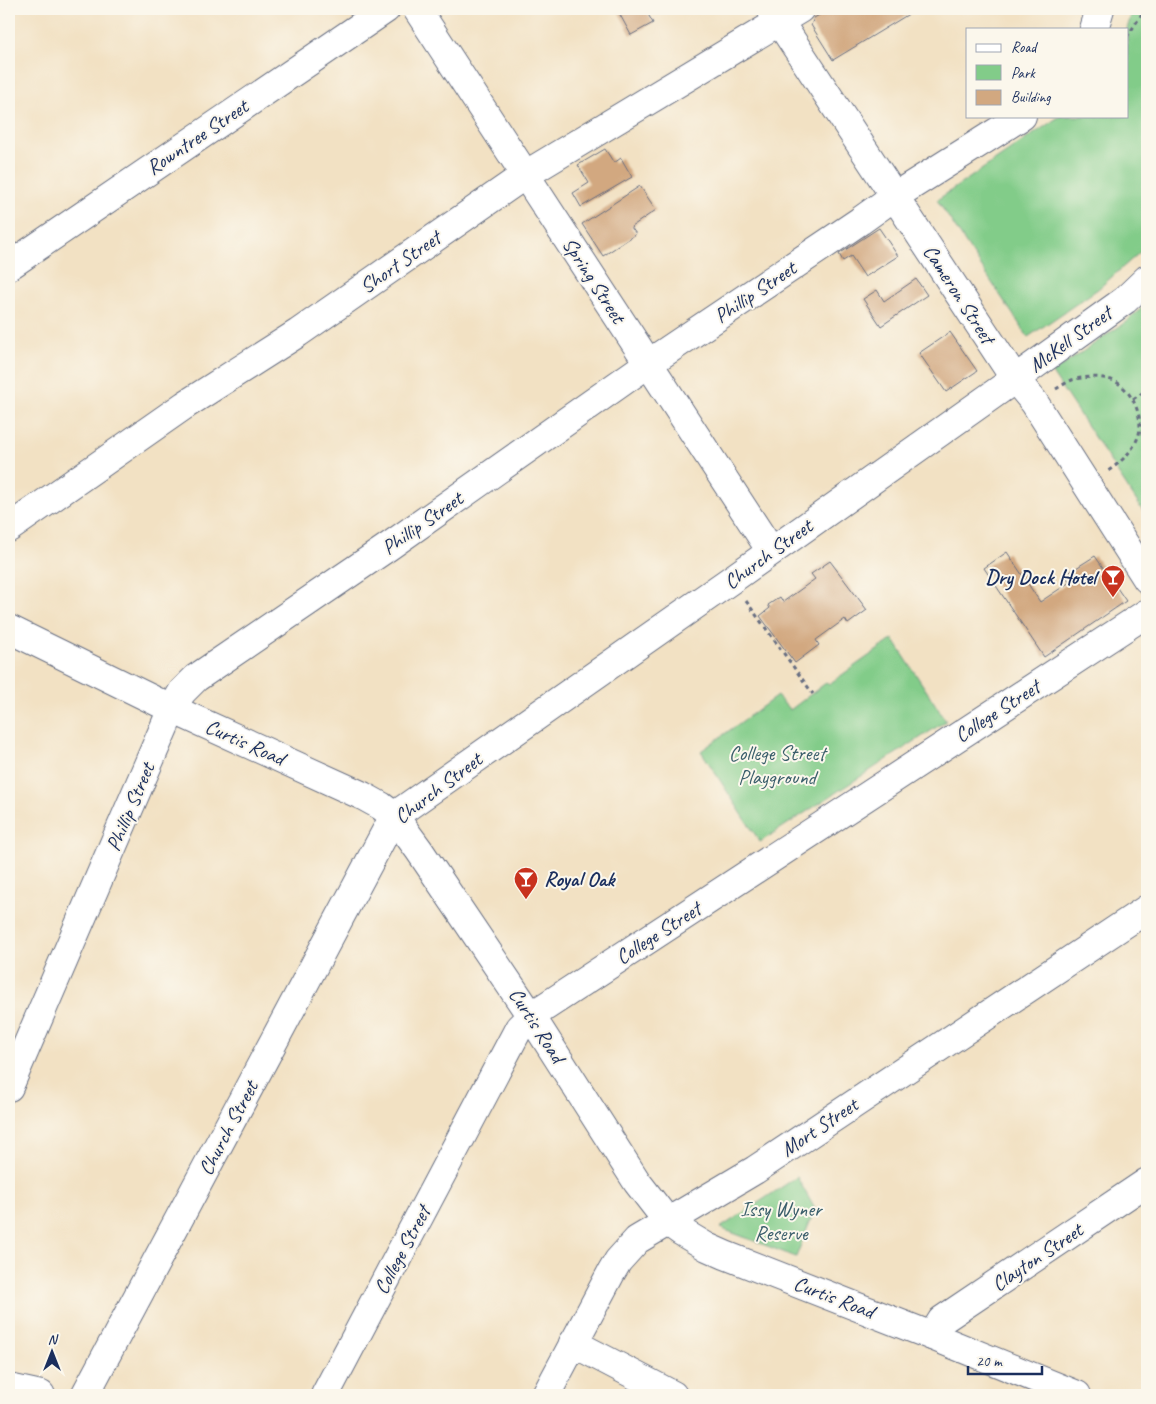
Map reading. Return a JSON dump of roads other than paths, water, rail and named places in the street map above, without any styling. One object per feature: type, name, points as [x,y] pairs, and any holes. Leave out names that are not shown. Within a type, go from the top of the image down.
[{"type":"street","name":"Rowntree Street","points":[[9,266],[386,9]]},
{"type":"street","name":"Spring Street","points":[[416,9],[771,551]]},
{"type":"street","points":[[1094,28],[1100,9]]},
{"type":"street","name":"Short Street","points":[[9,528],[185,405],[298,333],[525,175],[784,13]]},
{"type":"street","name":"Cameron Street","points":[[784,13],[895,196],[1015,379],[1034,402],[1147,579]]},
{"type":"street","name":"Phillip Street","points":[[9,1087],[172,709],[182,692],[196,678],[397,541],[649,363],[895,196],[1019,118]]},
{"type":"street","name":"McKell Street","points":[[1015,379],[1124,300],[1147,279]]},
{"type":"street","name":"Church Street","points":[[86,1395],[394,816],[1015,379]]},
{"type":"street","name":"College Street","points":[[325,1395],[519,1028],[531,1016],[1147,613]]},
{"type":"street","name":"Curtis Road","points":[[9,629],[172,709],[363,796],[394,816],[531,1016],[638,1182],[668,1222],[706,1247],[932,1336],[1061,1393]]},
{"type":"street","name":"Mort Street","points":[[546,1395],[618,1261],[637,1240],[755,1170],[1147,909]]},
{"type":"street","name":"Clayton Street","points":[[932,1336],[942,1320],[1147,1182]]},
{"type":"street","points":[[573,1343],[673,1395]]},
{"type":"street","points":[[9,1388],[41,1395]]},
{"type":"place","name":"Dry Dock Hotel","points":[[1113,598]]},
{"type":"place","name":"Royal Oak","points":[[526,900]]},
{"type":"park label","name":"College Street Playground","points":[[777,765]]},
{"type":"park label","name":"Issy Wyner Reserve","points":[[781,1221]]}]
